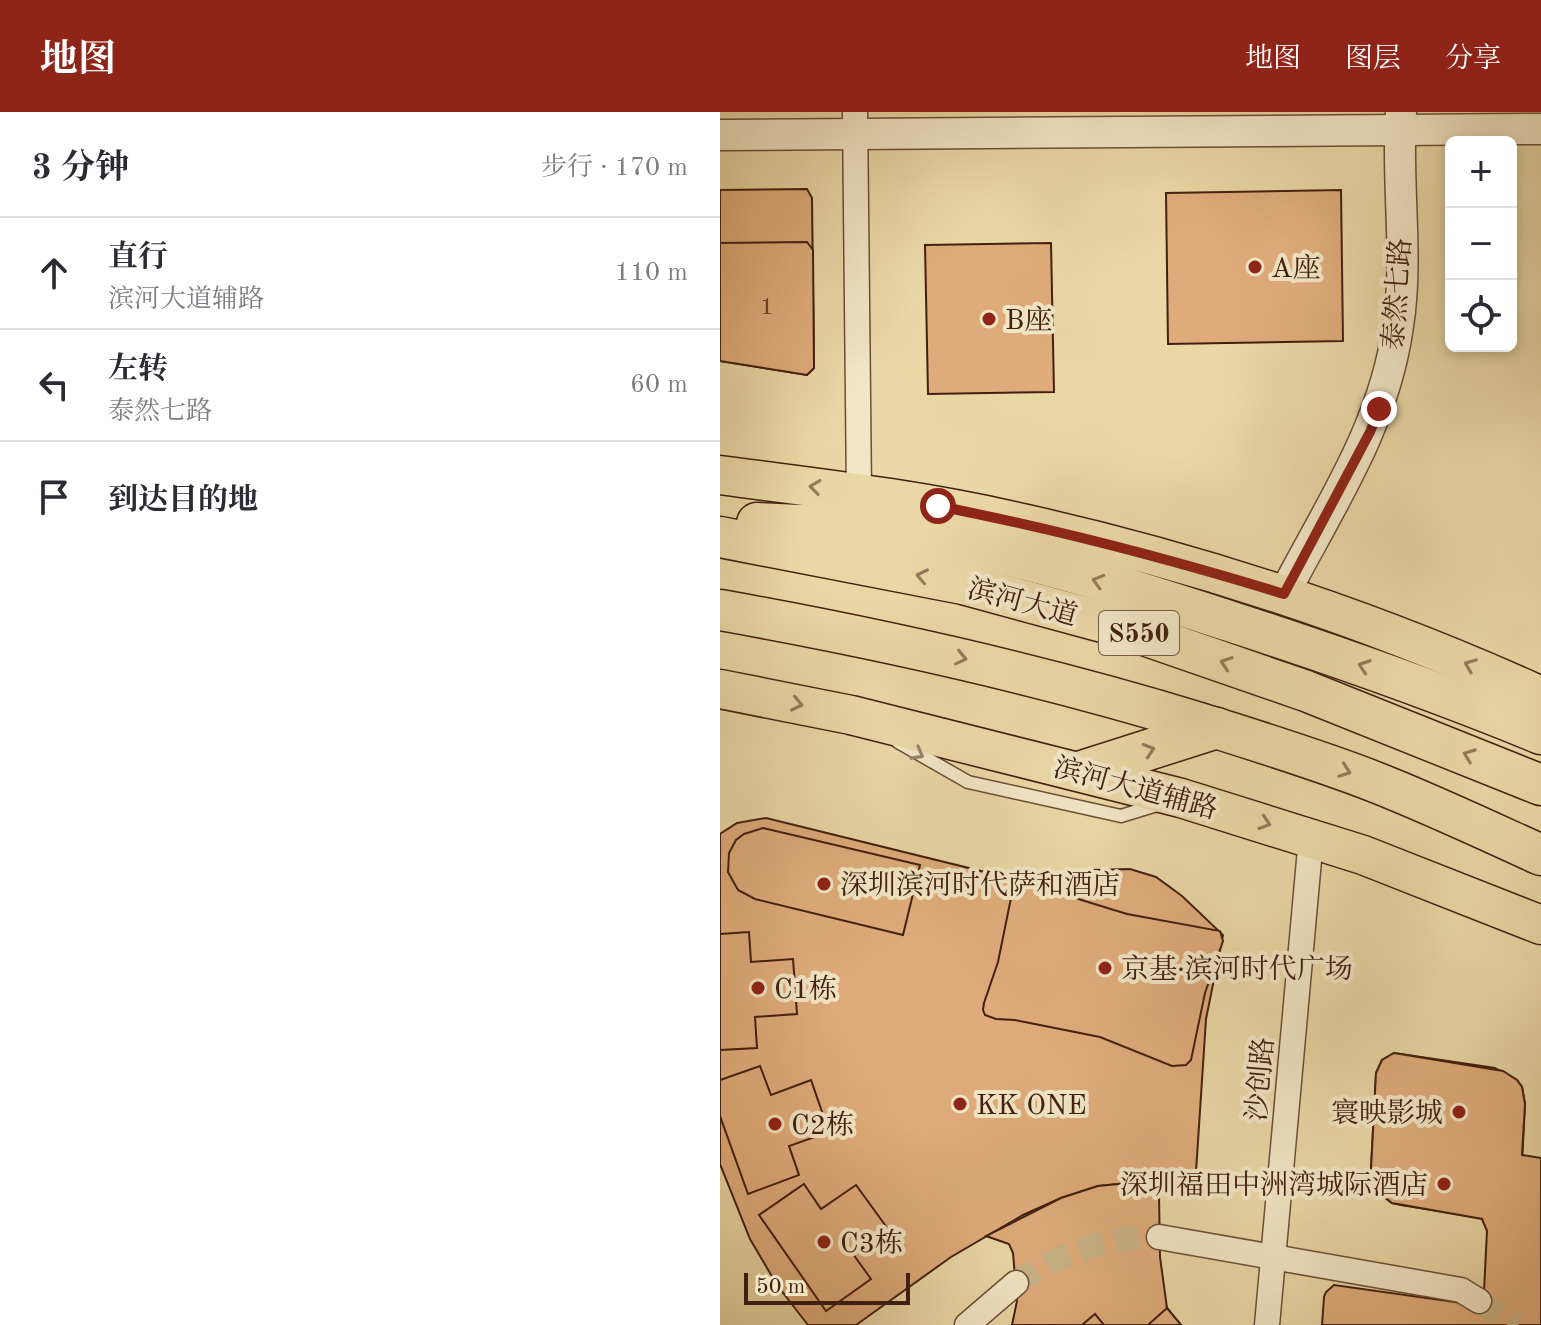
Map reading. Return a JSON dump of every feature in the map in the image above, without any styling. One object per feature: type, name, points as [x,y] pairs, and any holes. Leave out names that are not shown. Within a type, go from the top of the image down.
[{"type":"highway","points":[[720,522],[838,526],[910,535],[996,553],[1173,603],[1402,679],[1541,734]]},
{"type":"highway","name":"滨河大道","points":[[720,537],[963,584],[1121,627],[1306,691],[1541,785]]},
{"type":"highway","name":"S550","points":[[720,610],[847,633],[1003,667],[1217,728],[1374,782],[1541,855]]},
{"type":"highway","points":[[1082,771],[1217,728]]},
{"type":"main road","points":[[720,475],[859,493],[1012,521],[1198,568],[1284,594],[1417,643],[1541,696]]},
{"type":"main road","name":"滨河大道辅路","points":[[720,689],[851,715],[1181,798],[1423,877],[1539,925]]},
{"type":"main road","points":[[1480,827],[1541,862]]},
{"type":"street","points":[[720,135],[855,123],[1401,121],[1541,129]]},
{"type":"street","name":"泰然七路","points":[[1284,594],[1370,432],[1387,385],[1401,305],[1401,121]]},
{"type":"street","points":[[855,123],[859,493]]},
{"type":"street","name":"沙创路","points":[[1267,1325],[1311,838]]},
{"type":"street","points":[[1159,1237],[1461,1290],[1479,1301]]},
{"type":"street","points":[[967,1325],[1016,1283]]},
{"type":"lane","points":[[851,715],[968,782],[1121,816],[1181,798]]},
{"type":"building","points":[[807,189],[812,198],[814,368],[807,375],[720,361],[720,190]]},
{"type":"building","name":"A座","points":[[1341,190],[1343,341],[1168,344],[1166,193]]},
{"type":"building","points":[[807,242],[813,250],[814,368],[807,375],[720,361],[720,243]]},
{"type":"building","name":"B座","points":[[1051,243],[1054,392],[928,394],[925,245]]},
{"type":"building","name":"KK ONE","points":[[766,818],[1046,887],[1060,885],[1091,870],[1130,869],[1156,877],[1182,896],[1223,935],[1206,1019],[1196,1172],[1192,1179],[1186,1182],[1098,1186],[1061,1198],[1023,1215],[951,1257],[856,1325],[808,1325],[777,1285],[750,1239],[720,1164],[720,834],[737,823]]},
{"type":"building","name":"深圳滨河时代萨和酒店","points":[[763,828],[920,865],[903,935],[755,899],[738,890],[728,872],[729,853],[736,840],[744,834]]},
{"type":"building","name":"京基·滨河时代广场","points":[[1023,882],[1127,914],[1220,931],[1223,941],[1205,993],[1191,1060],[1186,1065],[1172,1066],[1100,1037],[985,1015],[984,1003],[998,962],[1012,893],[1014,887]]},
{"type":"building","name":"C1栋","points":[[749,932],[751,962],[793,959],[797,1014],[755,1017],[757,1048],[720,1050],[720,934]]},
{"type":"building","points":[[1394,1053],[1495,1068],[1517,1080],[1522,1087],[1525,1104],[1520,1201],[1508,1217],[1494,1220],[1401,1205],[1392,1203],[1379,1193],[1371,1178],[1376,1073],[1382,1060]]},
{"type":"building","points":[[1394,1053],[1503,1071],[1522,1087],[1525,1104],[1522,1155],[1541,1158],[1541,1325],[1322,1325],[1324,1297],[1334,1285],[1469,1304],[1484,1291],[1487,1231],[1482,1219],[1392,1203],[1374,1186],[1371,1169],[1376,1073],[1382,1060]]},
{"type":"building","name":"C2栋","points":[[760,1066],[771,1095],[811,1080],[829,1132],[789,1146],[799,1175],[748,1194],[720,1116],[720,1080]]},
{"type":"building","name":"KK ONE","points":[[1169,1182],[1161,1187],[1159,1194],[1160,1257],[1167,1308],[1181,1325],[1012,1325],[1017,1301],[1013,1253],[1009,1244],[986,1236],[1061,1198],[1098,1186]]},
{"type":"building","name":"C3栋","points":[[804,1184],[821,1209],[856,1185],[888,1229],[853,1254],[871,1279],[826,1311],[759,1215]]},
{"type":"building","points":[[1167,1308],[1181,1325],[1148,1325]]},
{"type":"building","points":[[1095,1314],[1104,1325],[1082,1325]]},
{"type":"tunnel","points":[[1016,1283],[1050,1263],[1084,1249],[1120,1240],[1159,1237]]},
{"type":"tunnel","points":[[1479,1301],[1518,1325]]},
{"type":"place","name":"A座","points":[[1255,267]]},
{"type":"place","name":"B座","points":[[989,319]]},
{"type":"place","name":"深圳滨河时代萨和酒店","points":[[824,884]]},
{"type":"place","name":"京基·滨河时代广场","points":[[1105,968]]},
{"type":"place","name":"C1栋","points":[[758,988]]},
{"type":"place","name":"KK ONE","points":[[960,1104]]},
{"type":"place","name":"寰映影城","points":[[1459,1112]]},
{"type":"place","name":"C2栋","points":[[775,1124]]},
{"type":"place","name":"深圳福田中洲湾城际酒店","points":[[1444,1184]]},
{"type":"place","name":"C3栋","points":[[824,1242]]},
{"type":"route","points":[[938,506],[1097,541],[1284,594],[1370,432],[1379,409]]}]
